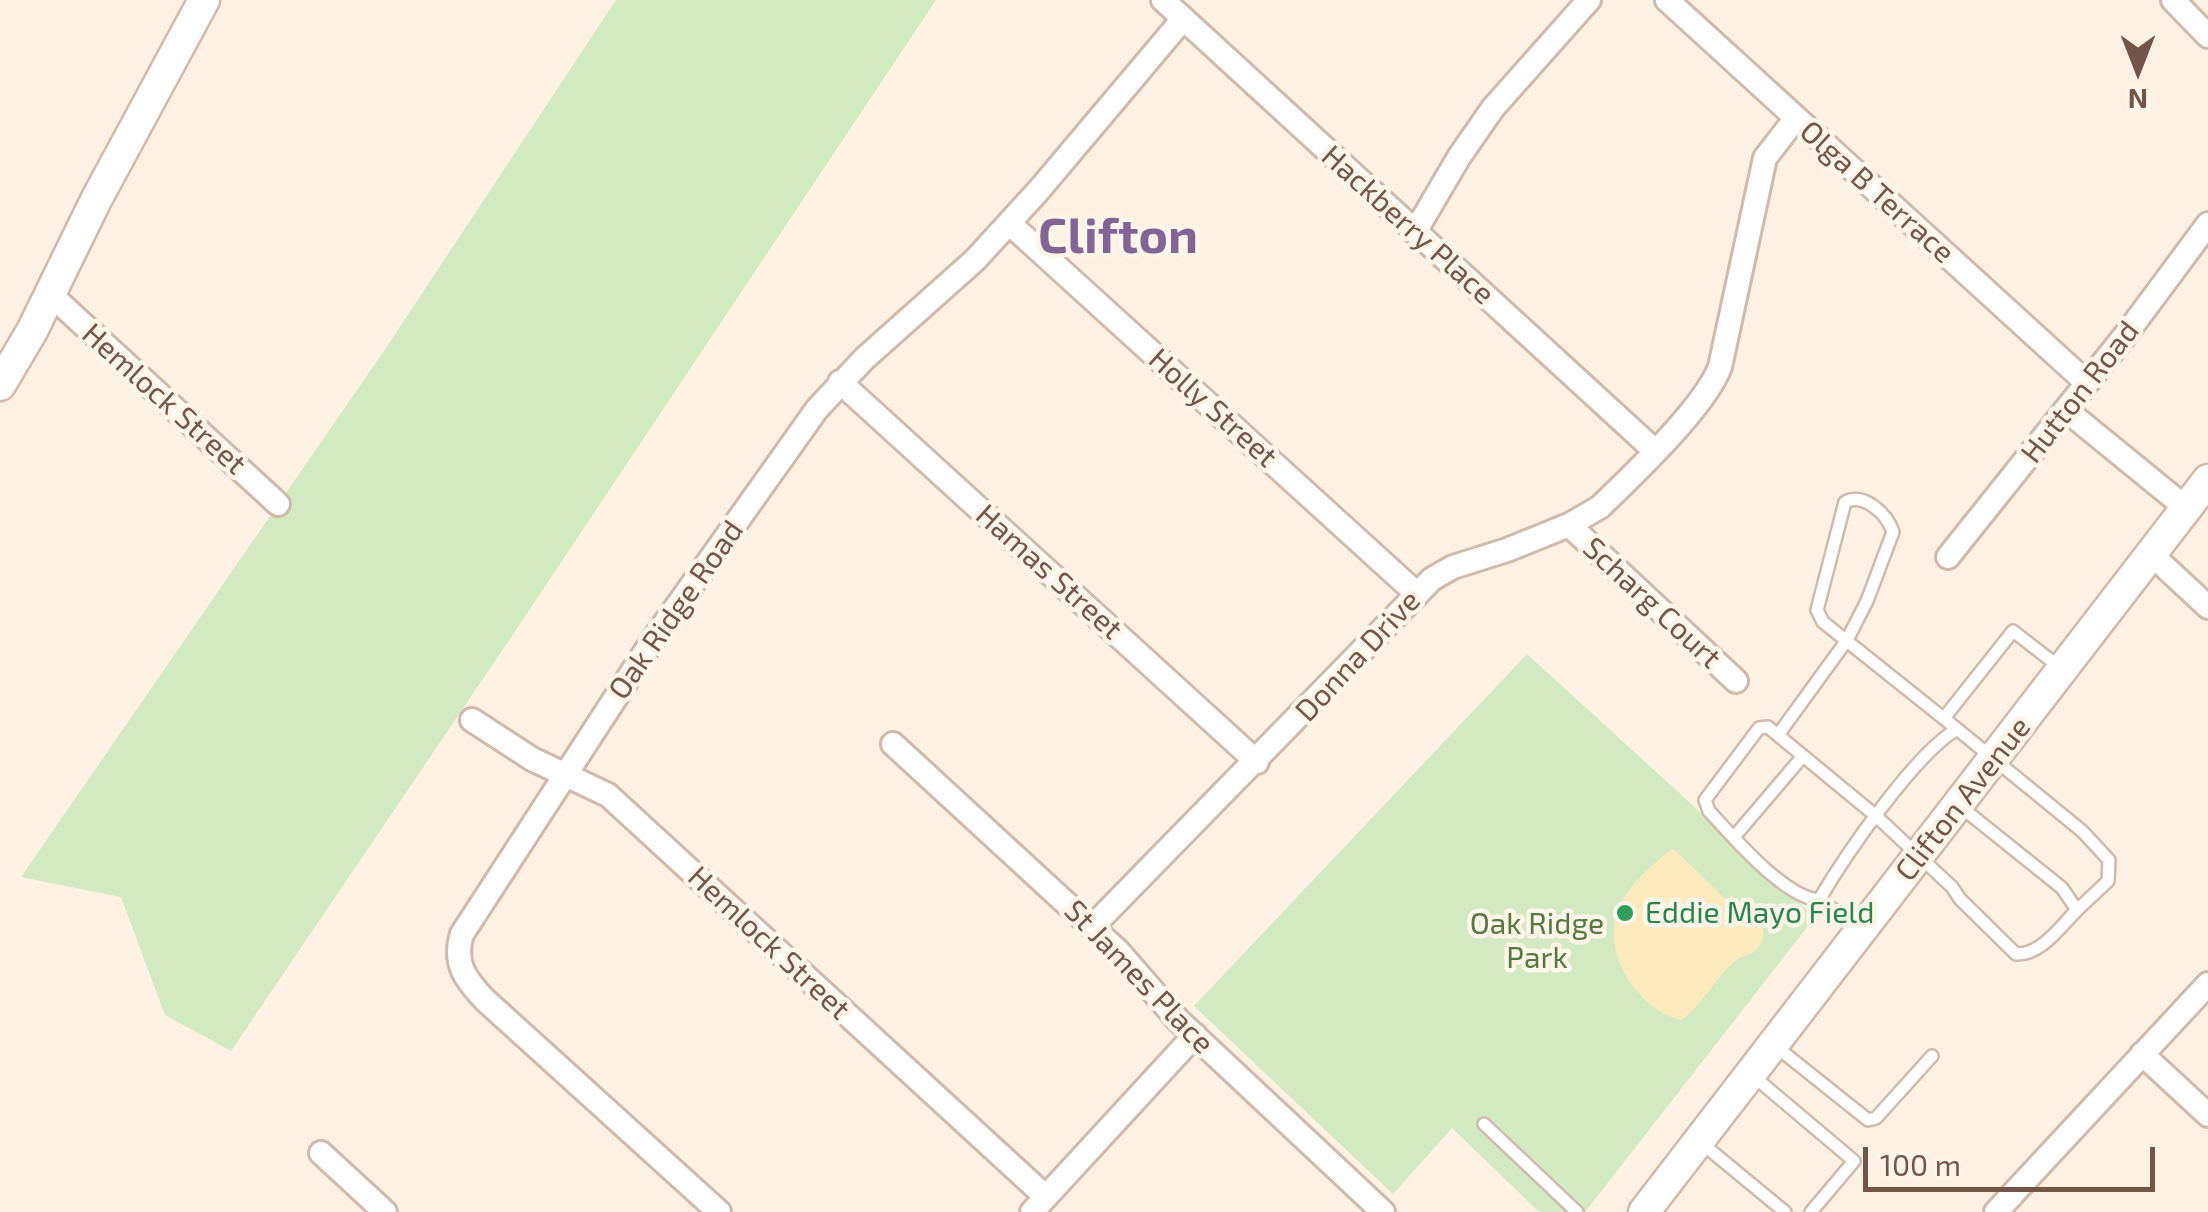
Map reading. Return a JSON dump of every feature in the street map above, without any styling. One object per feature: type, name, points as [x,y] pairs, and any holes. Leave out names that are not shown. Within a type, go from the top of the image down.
[{"type":"main road","points":[[0,386],[204,0]]},
{"type":"main road","name":"Clifton Avenue","points":[[1644,1212],[2208,480]]},
{"type":"street","name":"Hackberry Place","points":[[1163,0],[1654,450]]},
{"type":"street","points":[[1415,232],[1493,108],[1589,0]]},
{"type":"street","name":"Olga B Terrace","points":[[1667,0],[2088,383]]},
{"type":"street","points":[[2173,0],[2208,36]]},
{"type":"street","name":"Oak Ridge Road","points":[[719,1212],[485,1000],[458,964],[462,934],[655,637],[840,382],[975,260],[1182,19]]},
{"type":"street","name":"Donna Drive","points":[[1092,927],[1372,644],[1416,593],[1453,567],[1569,525],[1600,507],[1712,387],[1720,367],[1766,158],[1796,118]]},
{"type":"street","name":"Holly Street","points":[[1009,223],[1416,593]]},
{"type":"street","name":"Hutton Road","points":[[1948,556],[2088,383],[2208,224]]},
{"type":"street","name":"Hemlock Street","points":[[50,294],[278,504]]},
{"type":"street","name":"Hamas Street","points":[[840,382],[1257,762]]},
{"type":"street","points":[[2066,410],[2186,508]]},
{"type":"street","name":"Scharg Court","points":[[1569,525],[1736,681]]},
{"type":"street","points":[[2150,554],[2208,607]]},
{"type":"street","name":"Hemlock Street","points":[[472,720],[564,775],[608,795],[1039,1205]]},
{"type":"street","name":"St James Place","points":[[893,744],[1092,927],[1194,1035],[1369,1207]]},
{"type":"street","points":[[1996,1212],[2208,984]]},
{"type":"street","points":[[1039,1205],[1194,1035]]},
{"type":"street","points":[[2142,1054],[2208,1115]]},
{"type":"street","points":[[321,1153],[384,1212]]},
{"type":"lane","points":[[1778,735],[1847,640],[1867,601],[1893,532],[1892,526],[1866,500],[1850,498],[1845,502],[1816,610],[1823,622],[1847,640],[1958,729],[2082,831],[2109,860],[2108,881],[2045,943],[2027,954],[2016,954],[1876,816],[1768,727],[1759,728],[1705,800],[1709,811],[1780,880],[1806,899],[1819,900],[1863,929]]},
{"type":"lane","points":[[1944,718],[2013,631],[2062,669]]},
{"type":"lane","points":[[1819,900],[1876,816],[1940,740],[1958,729]]},
{"type":"lane","points":[[1734,837],[1803,756]]},
{"type":"lane","points":[[1958,804],[2062,888],[2077,910]]},
{"type":"lane","points":[[1774,1045],[1868,1120],[1876,1118],[1932,1056]]},
{"type":"lane","points":[[1752,1074],[1854,1161],[1811,1212]]},
{"type":"lane","points":[[1484,1124],[1577,1212]]},
{"type":"lane","points":[[1699,1141],[1785,1212]]},
{"type":"green space","points":[[616,0],[936,0],[231,1051],[165,1015],[121,897],[21,877],[384,351]]},
{"type":"green space","name":"Oak Ridge Park","points":[[1527,654],[1815,917],[1585,1212],[1539,1212],[1452,1128],[1393,1194],[1194,1006]]},
{"type":"sand","points":[[1670,850],[1675,850],[1742,915],[1758,916],[1763,930],[1758,949],[1735,961],[1682,1020],[1651,1005],[1638,993],[1619,961],[1615,944],[1614,926],[1623,900],[1641,876]]},
{"type":"place","name":"Eddie Mayo Field","points":[[1625,913]]},
{"type":"district","name":"Clifton","points":[[1118,236]]}]
